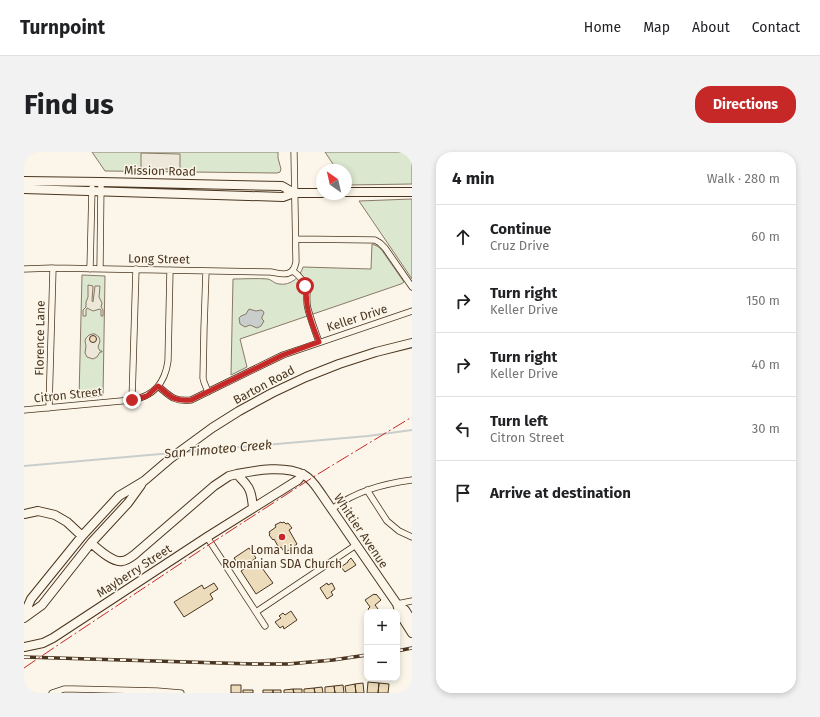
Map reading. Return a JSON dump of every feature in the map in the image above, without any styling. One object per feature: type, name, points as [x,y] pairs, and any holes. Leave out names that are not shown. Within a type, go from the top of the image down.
[{"type":"street","points":[[294,152],[296,262],[293,271],[300,277],[305,286],[307,292],[308,310],[319,342]]},
{"type":"street","name":"Mission Road","points":[[24,181],[282,186],[294,193]]},
{"type":"street","points":[[90,269],[92,182]]},
{"type":"street","points":[[100,269],[101,182]]},
{"type":"street","name":"Mission Road","points":[[24,189],[283,196],[294,193],[316,193]]},
{"type":"street","points":[[352,192],[412,192]]},
{"type":"street","points":[[91,234],[100,234]]},
{"type":"street","points":[[296,238],[375,240],[385,248],[412,287]]},
{"type":"street","name":"Florence Lane","points":[[50,408],[53,268]]},
{"type":"street","name":"Long Street","points":[[24,269],[136,269],[270,272],[286,274],[293,271]]},
{"type":"street","points":[[132,400],[136,269]]},
{"type":"street","points":[[158,386],[167,371],[170,270]]},
{"type":"street","points":[[206,271],[203,378],[208,392]]},
{"type":"street","name":"Keller Drive","points":[[158,386],[172,398],[182,401],[191,400],[283,355],[412,311]]},
{"type":"street","name":"Barton Road","points":[[24,616],[31,599],[82,536],[119,496],[144,481],[212,428],[239,411],[306,377],[376,352],[412,343]]},
{"type":"street","name":"Citron Street","points":[[24,410],[132,400],[147,396],[158,386]]},
{"type":"street","name":"Mayberry Street","points":[[24,647],[43,643],[52,638],[207,537],[298,480],[303,474],[274,469],[256,470],[229,476],[214,486],[134,556],[123,561],[112,559],[92,543]]},
{"type":"street","points":[[237,474],[248,487],[254,507]]},
{"type":"street","name":"Whittier Avenue","points":[[303,474],[311,480],[332,509],[397,604],[400,614],[412,633]]},
{"type":"street","points":[[332,509],[349,498],[375,487],[412,480]]},
{"type":"street","name":"Barton Road","points":[[24,616],[42,605],[92,543],[128,503],[144,481]]},
{"type":"street","points":[[367,490],[387,521],[399,531],[412,537]]},
{"type":"street","points":[[24,514],[38,511],[55,515],[67,522],[82,536]]},
{"type":"street","points":[[207,537],[266,626]]},
{"type":"street","points":[[256,612],[356,545]]},
{"type":"street","points":[[397,604],[412,601]]},
{"type":"street","name":"Whittier Avenue","points":[[397,604],[405,610],[412,621]]},
{"type":"street","points":[[52,693],[64,689],[73,691],[157,691],[181,693]]},
{"type":"green space","points":[[92,152],[278,152],[281,169],[280,172],[277,173],[105,171]]},
{"type":"green space","points":[[325,152],[412,152],[412,184],[352,185],[352,164],[333,164]]},
{"type":"green space","points":[[412,199],[412,279],[359,201]]},
{"type":"green space","points":[[372,244],[381,249],[404,282],[240,339],[247,367],[231,375],[233,279],[268,279],[276,283],[287,284],[300,274],[303,267],[371,269]]},
{"type":"green space","points":[[82,275],[105,276],[103,396],[79,398]]},
{"type":"shaded area","points":[[141,153],[180,154],[180,169],[141,169]]},
{"type":"shaded area","points":[[88,285],[93,286],[93,302],[95,286],[100,286],[99,297],[102,303],[101,307],[103,310],[103,316],[101,316],[100,309],[93,311],[87,308],[86,316],[83,316],[83,310],[86,307],[88,297]]},
{"type":"shaded area","points":[[249,309],[263,311],[264,313],[262,319],[264,321],[261,326],[257,328],[250,325],[245,327],[240,324],[239,318],[246,314]]},
{"type":"shaded area","points":[[92,334],[99,337],[100,341],[98,347],[100,351],[102,351],[93,359],[87,357],[85,353],[86,338]]},
{"type":"building","points":[[93,336],[96,339],[93,342],[90,339]]},
{"type":"building","name":"Loma Linda Romanian SDA Church","points":[[281,522],[286,524],[288,523],[292,528],[289,530],[297,544],[285,553],[269,535],[269,532],[276,527],[275,525]]},
{"type":"building","points":[[249,548],[256,558],[241,568],[234,558]]},
{"type":"building","points":[[351,558],[356,565],[345,572],[341,567]]},
{"type":"building","points":[[257,561],[273,583],[256,594],[241,571]]},
{"type":"building","points":[[214,583],[218,589],[210,594],[213,599],[184,617],[174,602],[202,585],[204,589]]},
{"type":"building","points":[[327,583],[328,585],[332,583],[335,589],[331,592],[333,595],[327,599],[320,588]]},
{"type":"building","points":[[376,594],[381,600],[375,605],[378,609],[368,609],[370,607],[365,600]]},
{"type":"building","points":[[291,611],[297,620],[284,629],[283,626],[280,628],[275,622],[281,618],[279,616],[283,613],[285,615]]},
{"type":"building","points":[[368,682],[379,683],[378,693],[367,693]]},
{"type":"building","points":[[363,683],[364,693],[356,693],[355,684]]},
{"type":"building","points":[[379,683],[389,684],[388,693],[378,693]]},
{"type":"building","points":[[355,684],[356,693],[346,693],[345,686]]},
{"type":"building","points":[[231,685],[241,685],[241,693],[231,693]]},
{"type":"building","points":[[343,685],[344,693],[335,693],[334,686]]},
{"type":"building","points":[[334,686],[335,693],[325,693],[325,687]]},
{"type":"building","points":[[322,687],[323,693],[315,693],[314,688]]},
{"type":"building","points":[[314,688],[315,693],[304,693],[304,689]]},
{"type":"building","points":[[293,689],[294,693],[284,693],[284,690]]},
{"type":"building","points":[[293,689],[302,689],[302,693],[294,693]]},
{"type":"building","points":[[243,690],[253,690],[253,693],[243,693]]},
{"type":"building","points":[[263,690],[273,690],[273,693],[263,693]]},
{"type":"building","points":[[273,690],[281,690],[281,693],[273,693]]},
{"type":"waterway","name":"San Timoteo Creek","points":[[184,452],[368,436],[412,430]]},
{"type":"waterway","name":"San Timoteo Creek","points":[[24,466],[172,453]]},
{"type":"railway","points":[[400,650],[412,648]]},
{"type":"railway","points":[[24,657],[288,664],[364,655]]},
{"type":"power","points":[[24,668],[318,474],[412,417]]},
{"type":"place","name":"Loma Linda Romanian SDA Church","points":[[282,537]]},
{"type":"route","points":[[132,400],[147,396],[158,386],[172,398],[182,401],[191,400],[258,366],[319,342],[308,310],[307,292],[305,286]]}]
